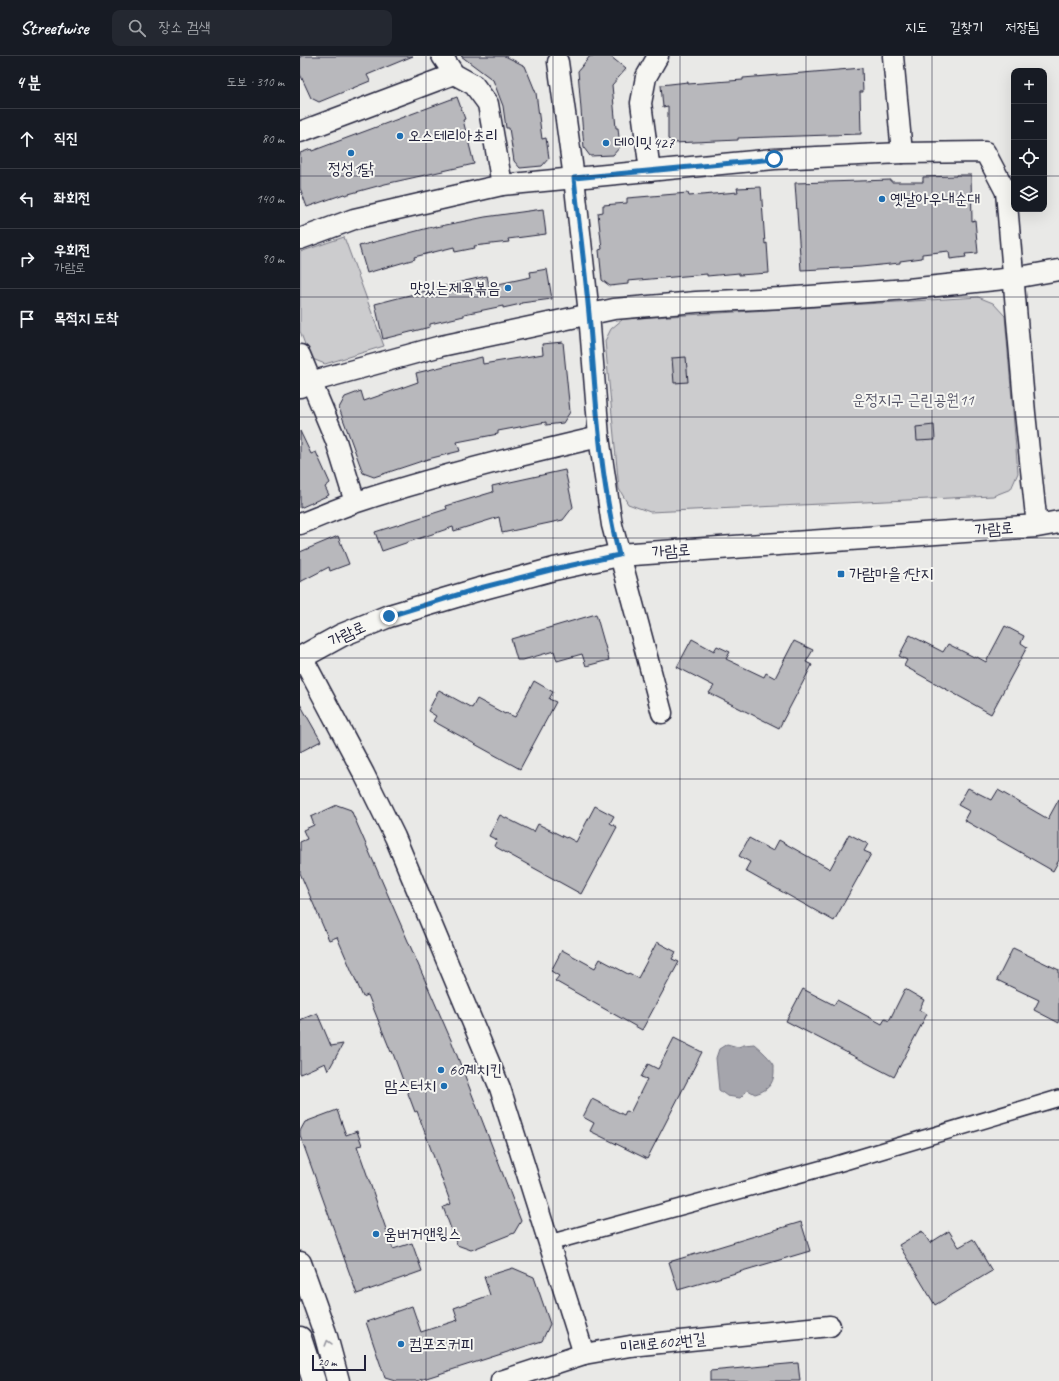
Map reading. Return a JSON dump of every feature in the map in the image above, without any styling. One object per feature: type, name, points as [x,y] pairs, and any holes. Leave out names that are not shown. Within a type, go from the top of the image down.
[{"type":"street","points":[[442,56],[454,74],[474,85],[488,104],[502,185]]},
{"type":"street","points":[[650,171],[641,103],[646,77],[658,56]]},
{"type":"street","points":[[893,56],[902,152]]},
{"type":"street","points":[[558,58],[574,178],[589,314],[599,437],[612,525],[662,713]]},
{"type":"street","points":[[300,132],[454,74]]},
{"type":"street","points":[[300,239],[354,219],[502,185],[774,159],[902,152],[986,152],[1006,192],[1025,413],[1037,526]]},
{"type":"street","points":[[305,384],[441,346],[614,309],[908,289],[1014,278],[1059,270]]},
{"type":"street","points":[[300,355],[305,384],[336,441],[355,502]]},
{"type":"street","points":[[300,524],[355,502],[431,480],[599,437]]},
{"type":"street","name":"가람로","points":[[301,658],[342,636],[389,616],[480,588],[554,569],[619,555],[1037,526],[1059,522]]},
{"type":"street","points":[[301,658],[364,774],[395,836],[450,965],[500,1088],[584,1354]]},
{"type":"street","points":[[549,1242],[834,1165],[1059,1098]]},
{"type":"street","points":[[300,1262],[325,1333],[338,1381]]},
{"type":"street","name":"미래로602번길","points":[[501,1381],[584,1354],[630,1346],[830,1326]]},
{"type":"street","points":[[300,1338],[314,1381]]},
{"type":"green space","points":[[344,237],[384,346],[325,364],[310,358],[300,331],[300,252]]},
{"type":"green space","name":"운정지구 근린공원11","points":[[978,297],[993,303],[1005,316],[1018,473],[1011,489],[993,496],[650,512],[628,504],[619,489],[605,341],[611,329],[623,319]]},
{"type":"shaded area","points":[[727,1044],[738,1047],[754,1044],[771,1060],[774,1065],[774,1077],[769,1087],[755,1094],[748,1090],[740,1098],[727,1096],[719,1090],[716,1058],[719,1049]]},
{"type":"building","points":[[300,56],[413,56],[367,75],[370,81],[319,102],[311,98],[300,74]]},
{"type":"building","points":[[461,56],[505,56],[525,66],[536,93],[542,139],[546,138],[549,158],[542,166],[520,168],[514,161],[509,128],[506,128],[503,106],[493,80]]},
{"type":"building","points":[[590,56],[610,56],[626,69],[612,85],[616,128],[618,128],[620,147],[613,155],[590,156],[584,148],[578,71]]},
{"type":"building","points":[[862,68],[863,92],[860,92],[861,134],[738,138],[738,140],[674,143],[668,139],[668,106],[663,107],[661,85],[688,82],[688,84],[743,80],[743,78]]},
{"type":"building","points":[[457,97],[465,119],[463,120],[474,164],[344,194],[307,207],[300,188],[300,153],[311,149],[312,151]]},
{"type":"building","points":[[971,175],[972,221],[975,220],[978,253],[965,254],[966,257],[950,259],[949,251],[922,254],[922,258],[900,261],[900,263],[861,267],[801,270],[795,183],[891,180],[891,182],[923,182],[923,177]]},
{"type":"building","points":[[761,187],[765,244],[767,243],[769,273],[739,275],[739,273],[707,276],[707,274],[628,281],[628,284],[610,286],[602,280],[599,250],[602,249],[598,213],[603,212],[603,205],[627,203],[627,198],[688,193],[689,196],[738,192],[737,188]]},
{"type":"building","points":[[543,209],[546,234],[508,239],[509,242],[474,246],[475,248],[455,252],[454,247],[414,257],[415,259],[367,273],[359,246],[436,226]]},
{"type":"building","points":[[547,269],[552,299],[521,303],[503,308],[503,306],[464,314],[464,316],[430,324],[430,327],[383,339],[375,304],[487,276],[489,286],[531,277],[530,272]]},
{"type":"building","points":[[563,342],[570,412],[563,423],[546,425],[546,422],[498,431],[498,434],[457,442],[460,451],[428,459],[374,477],[363,473],[339,408],[345,397],[361,391],[364,401],[418,382],[416,373],[482,357],[483,364],[543,354],[542,344]]},
{"type":"building","points":[[686,357],[688,382],[674,383],[672,358]]},
{"type":"building","points":[[934,425],[935,440],[917,441],[916,427]]},
{"type":"building","points":[[300,431],[311,454],[316,452],[330,483],[325,487],[329,495],[300,508]]},
{"type":"building","points":[[565,470],[573,507],[563,520],[502,533],[499,517],[454,531],[453,527],[382,551],[375,532],[447,509],[446,506],[493,492],[492,486]]},
{"type":"building","points":[[338,536],[349,564],[330,571],[329,567],[300,582],[300,552]]},
{"type":"building","points":[[596,614],[609,660],[586,666],[582,654],[557,661],[554,651],[523,660],[517,660],[511,639]]},
{"type":"building","points":[[1005,626],[1024,636],[1021,643],[1027,647],[991,714],[904,666],[907,660],[899,656],[910,635],[943,652],[948,644],[986,662]]},
{"type":"building","points":[[692,639],[714,651],[717,646],[730,652],[726,659],[764,677],[766,673],[775,678],[794,641],[813,650],[806,662],[812,665],[779,728],[709,693],[714,686],[677,667]]},
{"type":"building","points":[[534,681],[553,692],[549,699],[556,702],[520,769],[433,721],[436,716],[428,711],[439,690],[472,708],[477,699],[505,714],[506,713],[515,717]]},
{"type":"building","points":[[300,704],[321,741],[300,752]]},
{"type":"building","points":[[968,788],[992,800],[998,790],[1048,819],[1059,799],[1059,860],[1053,871],[964,820],[969,811],[958,805]]},
{"type":"building","points":[[337,805],[351,810],[451,1040],[521,1221],[514,1233],[471,1250],[457,1245],[443,1207],[451,1204],[417,1111],[415,1112],[392,1051],[391,1052],[368,995],[363,997],[337,937],[329,940],[300,873],[300,842],[307,839],[303,830],[314,825],[311,817]]},
{"type":"building","points":[[595,806],[614,816],[610,823],[617,827],[581,894],[494,846],[497,840],[489,836],[500,815],[534,832],[538,824],[576,842]]},
{"type":"building","points":[[849,834],[868,844],[864,851],[871,854],[834,921],[745,871],[750,862],[739,856],[749,838],[773,851],[779,840],[830,869]]},
{"type":"building","points":[[657,942],[676,952],[672,959],[679,962],[642,1030],[555,981],[559,976],[551,971],[562,950],[595,968],[600,959],[638,978]]},
{"type":"building","points":[[1013,948],[1059,970],[1059,1023],[1034,1010],[1039,1000],[997,980]]},
{"type":"building","points":[[803,989],[834,1005],[837,1000],[882,1024],[885,1019],[889,1021],[905,989],[924,1000],[919,1010],[927,1014],[894,1077],[786,1021]]},
{"type":"building","points":[[317,1013],[331,1046],[343,1044],[328,1071],[325,1063],[300,1074],[300,1020]]},
{"type":"building","points":[[674,1038],[702,1052],[647,1159],[590,1131],[594,1123],[583,1117],[592,1099],[624,1115],[626,1111],[630,1113],[647,1079],[641,1077],[648,1064],[658,1069]]},
{"type":"building","points":[[337,1110],[346,1135],[357,1131],[362,1145],[357,1146],[393,1249],[412,1243],[422,1271],[357,1294],[300,1135],[300,1131],[305,1122]]},
{"type":"building","points":[[801,1222],[810,1251],[678,1290],[669,1262]]},
{"type":"building","points":[[922,1231],[930,1243],[949,1231],[959,1247],[973,1239],[992,1271],[935,1305],[899,1245]]},
{"type":"building","points":[[513,1268],[534,1277],[550,1324],[542,1341],[417,1381],[395,1381],[385,1378],[366,1322],[412,1306],[421,1332],[458,1320],[454,1308],[490,1295],[484,1277]]},
{"type":"building","points":[[798,1363],[800,1381],[710,1381],[710,1371]]},
{"type":"place","name":"오스테리아초리","points":[[400,136]]},
{"type":"place","name":"데이밋427","points":[[606,143]]},
{"type":"place","name":"정성1닭","points":[[351,153]]},
{"type":"place","name":"옛날아우내순대","points":[[882,199]]},
{"type":"place","name":"맛있는제육볶음","points":[[508,288]]},
{"type":"place","name":"가람마을1단지","points":[[841,574]]},
{"type":"place","name":"60계치킨","points":[[441,1070]]},
{"type":"place","name":"맘스터치","points":[[444,1086]]},
{"type":"place","name":"움버거앤윙스","points":[[376,1234]]},
{"type":"place","name":"컴포즈커피","points":[[401,1344]]},
{"type":"route","points":[[389,616],[480,588],[554,569],[619,555],[612,525],[599,437],[589,314],[574,178],[774,159]]}]
